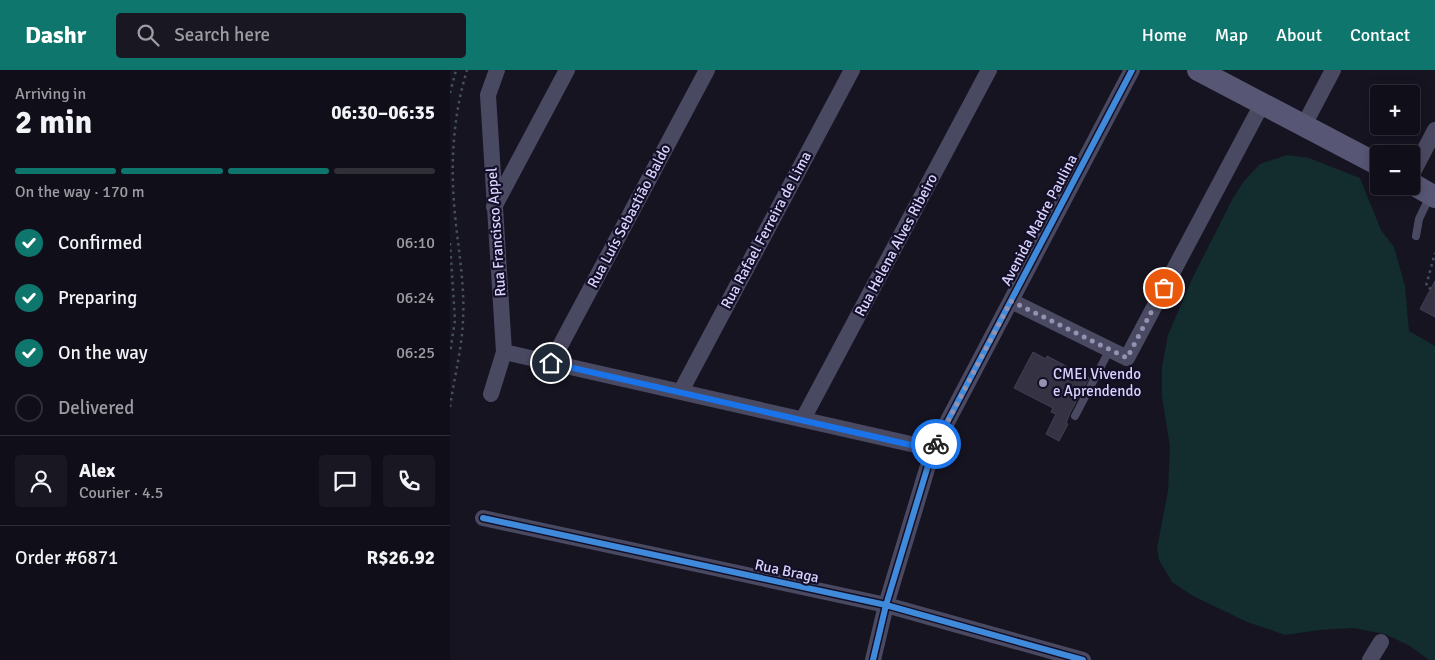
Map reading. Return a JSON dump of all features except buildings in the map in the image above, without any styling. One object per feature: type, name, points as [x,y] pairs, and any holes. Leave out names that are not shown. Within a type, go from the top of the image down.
[{"type":"street","name":"Rua Francisco Appel","points":[[491,394],[504,352],[493,207],[488,95],[497,70]]},
{"type":"street","points":[[493,207],[567,70]]},
{"type":"street","name":"Rua Luís Sebastião Baldo","points":[[551,363],[707,70]]},
{"type":"street","name":"Rua Rafael Ferreira de Lima","points":[[681,391],[852,70]]},
{"type":"street","name":"Rua Helena Alves Ribeiro","points":[[803,420],[990,70]]},
{"type":"street","name":"Avenida Madre Paulina","points":[[873,660],[886,605],[933,450],[1132,70]]},
{"type":"street","points":[[1198,70],[1370,160]]},
{"type":"street","points":[[1304,125],[1333,70]]},
{"type":"street","points":[[1011,301],[1127,358],[1262,104]]},
{"type":"street","points":[[1420,159],[1435,130]]},
{"type":"street","points":[[1420,188],[1433,195]]},
{"type":"street","points":[[504,352],[933,450]]},
{"type":"street","name":"Rua Braga","points":[[482,518],[886,605],[1084,660]]},
{"type":"street","points":[[1370,660],[1381,642]]},
{"type":"lane","points":[[1416,236],[1419,219],[1433,195]]},
{"type":"lane","points":[[1075,416],[1110,349]]},
{"type":"path","points":[[450,93],[456,70]]},
{"type":"path","points":[[450,407],[463,321],[452,152],[459,97],[467,70]]},
{"type":"path","points":[[450,243],[455,320],[450,353]]},
{"type":"path","points":[[1431,289],[1426,286],[1435,253]]},
{"type":"green space","points":[[1287,155],[1309,158],[1360,178],[1381,230],[1394,247],[1405,286],[1409,331],[1435,346],[1435,660],[1429,660],[1410,646],[1385,634],[1353,628],[1285,635],[1247,622],[1193,596],[1172,582],[1159,560],[1157,548],[1168,491],[1170,447],[1162,396],[1162,366],[1168,335],[1192,279],[1233,198],[1244,181],[1260,164]]},
{"type":"cycle path","points":[[873,660],[886,605],[933,449],[1132,70]]},
{"type":"cycle path","points":[[483,518],[886,605],[1083,660]]},
{"type":"way so far","points":[[936,444],[1011,301],[1127,358],[1164,288]]},
{"type":"place","name":"CMEI Vivendo e Aprendendo","points":[[1043,383]]},
{"type":"route","points":[[551,363],[681,391],[933,450],[936,444]]}]
